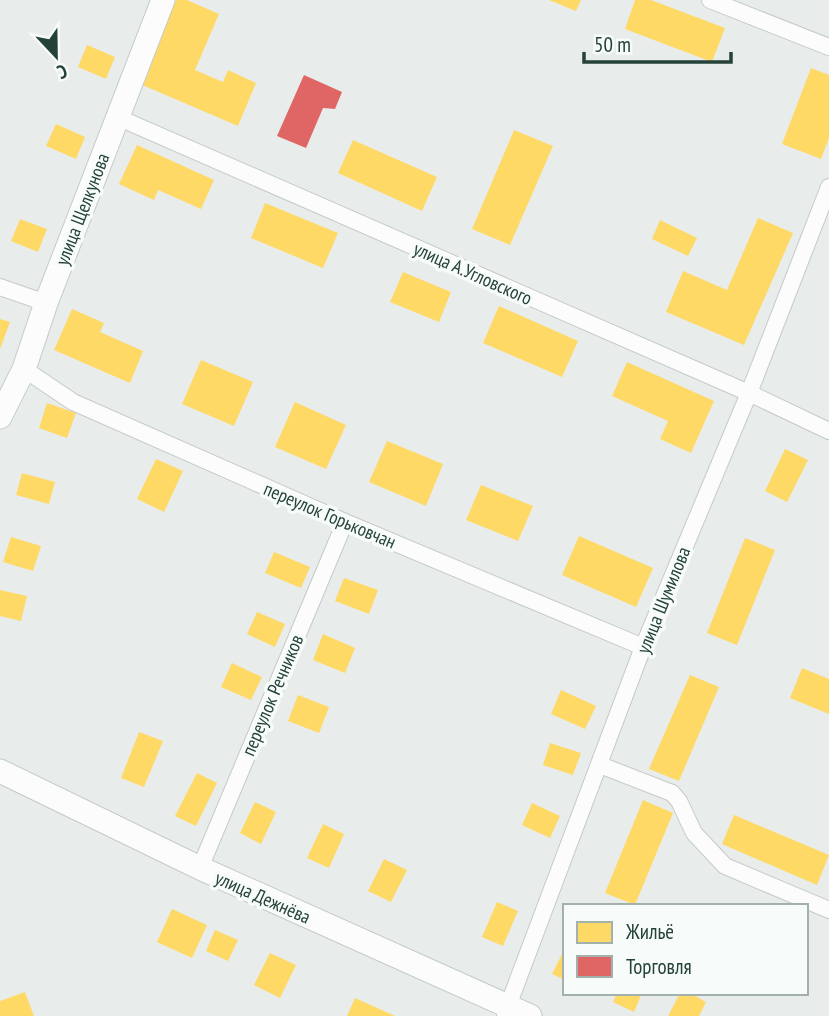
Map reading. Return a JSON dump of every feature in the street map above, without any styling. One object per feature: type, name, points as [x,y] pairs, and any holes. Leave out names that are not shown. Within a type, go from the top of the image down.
[{"type":"main road","name":"улица Щелкунова","points":[[0,417],[24,369],[46,303],[163,0]]},
{"type":"main road","name":"улица Дежнёва","points":[[0,771],[506,1011],[530,1016]]},
{"type":"street","points":[[710,0],[829,47]]},
{"type":"street","name":"улица А.Угловского","points":[[117,117],[749,393],[829,431]]},
{"type":"street","name":"улица Шумилова","points":[[506,1011],[643,647],[749,393],[829,187]]},
{"type":"street","points":[[0,287],[46,303]]},
{"type":"street","name":"переулок Горьковчан","points":[[24,369],[73,402],[345,522],[643,647]]},
{"type":"street","name":"переулок Речников","points":[[200,868],[345,522]]},
{"type":"street","points":[[600,765],[672,793],[679,801],[694,833],[725,866],[829,910]]},
{"type":"building: Жильё","points":[[176,0],[187,0],[219,14],[195,70],[223,82],[228,70],[256,83],[238,126],[140,84]]},
{"type":"building: Жильё","points":[[549,0],[581,0],[576,11]]},
{"type":"building: Жильё","points":[[635,0],[651,0],[725,28],[712,62],[625,29]]},
{"type":"building: Жильё","points":[[87,45],[115,57],[106,79],[78,67]]},
{"type":"building: Жильё","points":[[811,68],[829,75],[829,138],[821,159],[782,144]]},
{"type":"building: Жильё","points":[[56,124],[85,137],[76,159],[46,146]]},
{"type":"building: Жильё","points":[[514,130],[553,146],[510,245],[472,229]]},
{"type":"building: Жильё","points":[[353,140],[437,177],[422,211],[338,173]]},
{"type":"building: Жильё","points":[[137,145],[214,180],[201,209],[158,190],[154,200],[119,184]]},
{"type":"building: Жильё","points":[[265,203],[338,233],[323,268],[251,238]]},
{"type":"building: Жильё","points":[[758,218],[793,233],[744,345],[666,312],[683,271],[727,290]]},
{"type":"building: Жильё","points":[[20,219],[47,229],[38,252],[11,241]]},
{"type":"building: Жильё","points":[[660,220],[697,238],[688,256],[652,239]]},
{"type":"building: Жильё","points":[[403,272],[451,292],[439,322],[390,302]]},
{"type":"building: Жильё","points":[[499,306],[578,341],[562,377],[483,343]]},
{"type":"building: Жильё","points":[[72,309],[104,323],[100,332],[143,351],[130,383],[54,350]]},
{"type":"building: Жильё","points":[[0,319],[10,322],[0,349]]},
{"type":"building: Жильё","points":[[201,360],[253,382],[234,426],[182,404]]},
{"type":"building: Жильё","points":[[627,362],[714,401],[691,453],[660,439],[668,421],[612,396]]},
{"type":"building: Жильё","points":[[295,402],[346,425],[326,469],[275,447]]},
{"type":"building: Жильё","points":[[47,403],[76,413],[67,438],[39,428]]},
{"type":"building: Жильё","points":[[387,441],[443,464],[426,506],[369,482]]},
{"type":"building: Жильё","points":[[785,449],[808,460],[787,502],[765,491]]},
{"type":"building: Жильё","points":[[156,459],[183,471],[164,512],[137,499]]},
{"type":"building: Жильё","points":[[22,473],[55,482],[49,504],[16,495]]},
{"type":"building: Жильё","points":[[481,485],[533,506],[518,541],[466,520]]},
{"type":"building: Жильё","points":[[579,536],[653,568],[636,607],[562,575]]},
{"type":"building: Жильё","points":[[11,537],[41,546],[33,571],[3,562]]},
{"type":"building: Жильё","points":[[745,538],[775,550],[737,645],[707,633]]},
{"type":"building: Жильё","points":[[274,552],[310,567],[301,588],[265,573]]},
{"type":"building: Жильё","points":[[344,578],[378,590],[369,614],[335,601]]},
{"type":"building: Жильё","points":[[0,590],[27,596],[21,621],[0,616]]},
{"type":"building: Жильё","points":[[257,612],[285,624],[275,647],[247,634]]},
{"type":"building: Жильё","points":[[323,634],[355,648],[345,673],[313,660]]},
{"type":"building: Жильё","points":[[232,663],[262,677],[251,700],[221,687]]},
{"type":"building: Жильё","points":[[802,668],[829,679],[829,714],[790,698]]},
{"type":"building: Жильё","points":[[690,675],[719,687],[679,781],[649,769]]},
{"type":"building: Жильё","points":[[561,690],[596,706],[585,729],[551,714]]},
{"type":"building: Жильё","points":[[298,695],[329,707],[319,733],[288,721]]},
{"type":"building: Жильё","points":[[139,732],[163,741],[144,787],[121,778]]},
{"type":"building: Жильё","points":[[550,743],[581,753],[573,775],[543,765]]},
{"type":"building: Жильё","points":[[197,773],[217,783],[196,826],[175,816]]},
{"type":"building: Жильё","points":[[643,800],[673,813],[635,904],[605,893]]},
{"type":"building: Жильё","points":[[255,802],[276,812],[261,844],[240,833]]},
{"type":"building: Жильё","points":[[532,803],[560,816],[550,838],[522,825]]},
{"type":"building: Жильё","points":[[734,815],[829,855],[817,885],[722,844]]},
{"type":"building: Жильё","points":[[323,824],[344,834],[329,868],[307,858]]},
{"type":"building: Жильё","points":[[384,859],[407,870],[391,902],[368,891]]},
{"type":"building: Жильё","points":[[497,902],[518,911],[503,946],[482,937]]},
{"type":"building: Жильё","points":[[172,909],[207,925],[192,958],[157,942]]},
{"type":"building: Жильё","points":[[215,930],[238,940],[228,961],[206,951]]},
{"type":"building: Жильё","points":[[563,952],[563,979],[552,974]]},
{"type":"building: Жильё","points":[[270,953],[296,965],[280,998],[254,985]]},
{"type":"building: Жильё","points":[[25,992],[34,1016],[0,1016],[0,1001]]},
{"type":"building: Жильё","points":[[616,995],[641,995],[634,1012],[613,1002]]},
{"type":"building: Жильё","points":[[679,995],[694,995],[706,1002],[699,1016],[668,1016]]},
{"type":"building: Жильё","points":[[355,998],[395,1016],[347,1016]]},
{"type":"building: Торговля","points":[[304,75],[342,92],[335,109],[323,108],[306,148],[277,136]]}]
